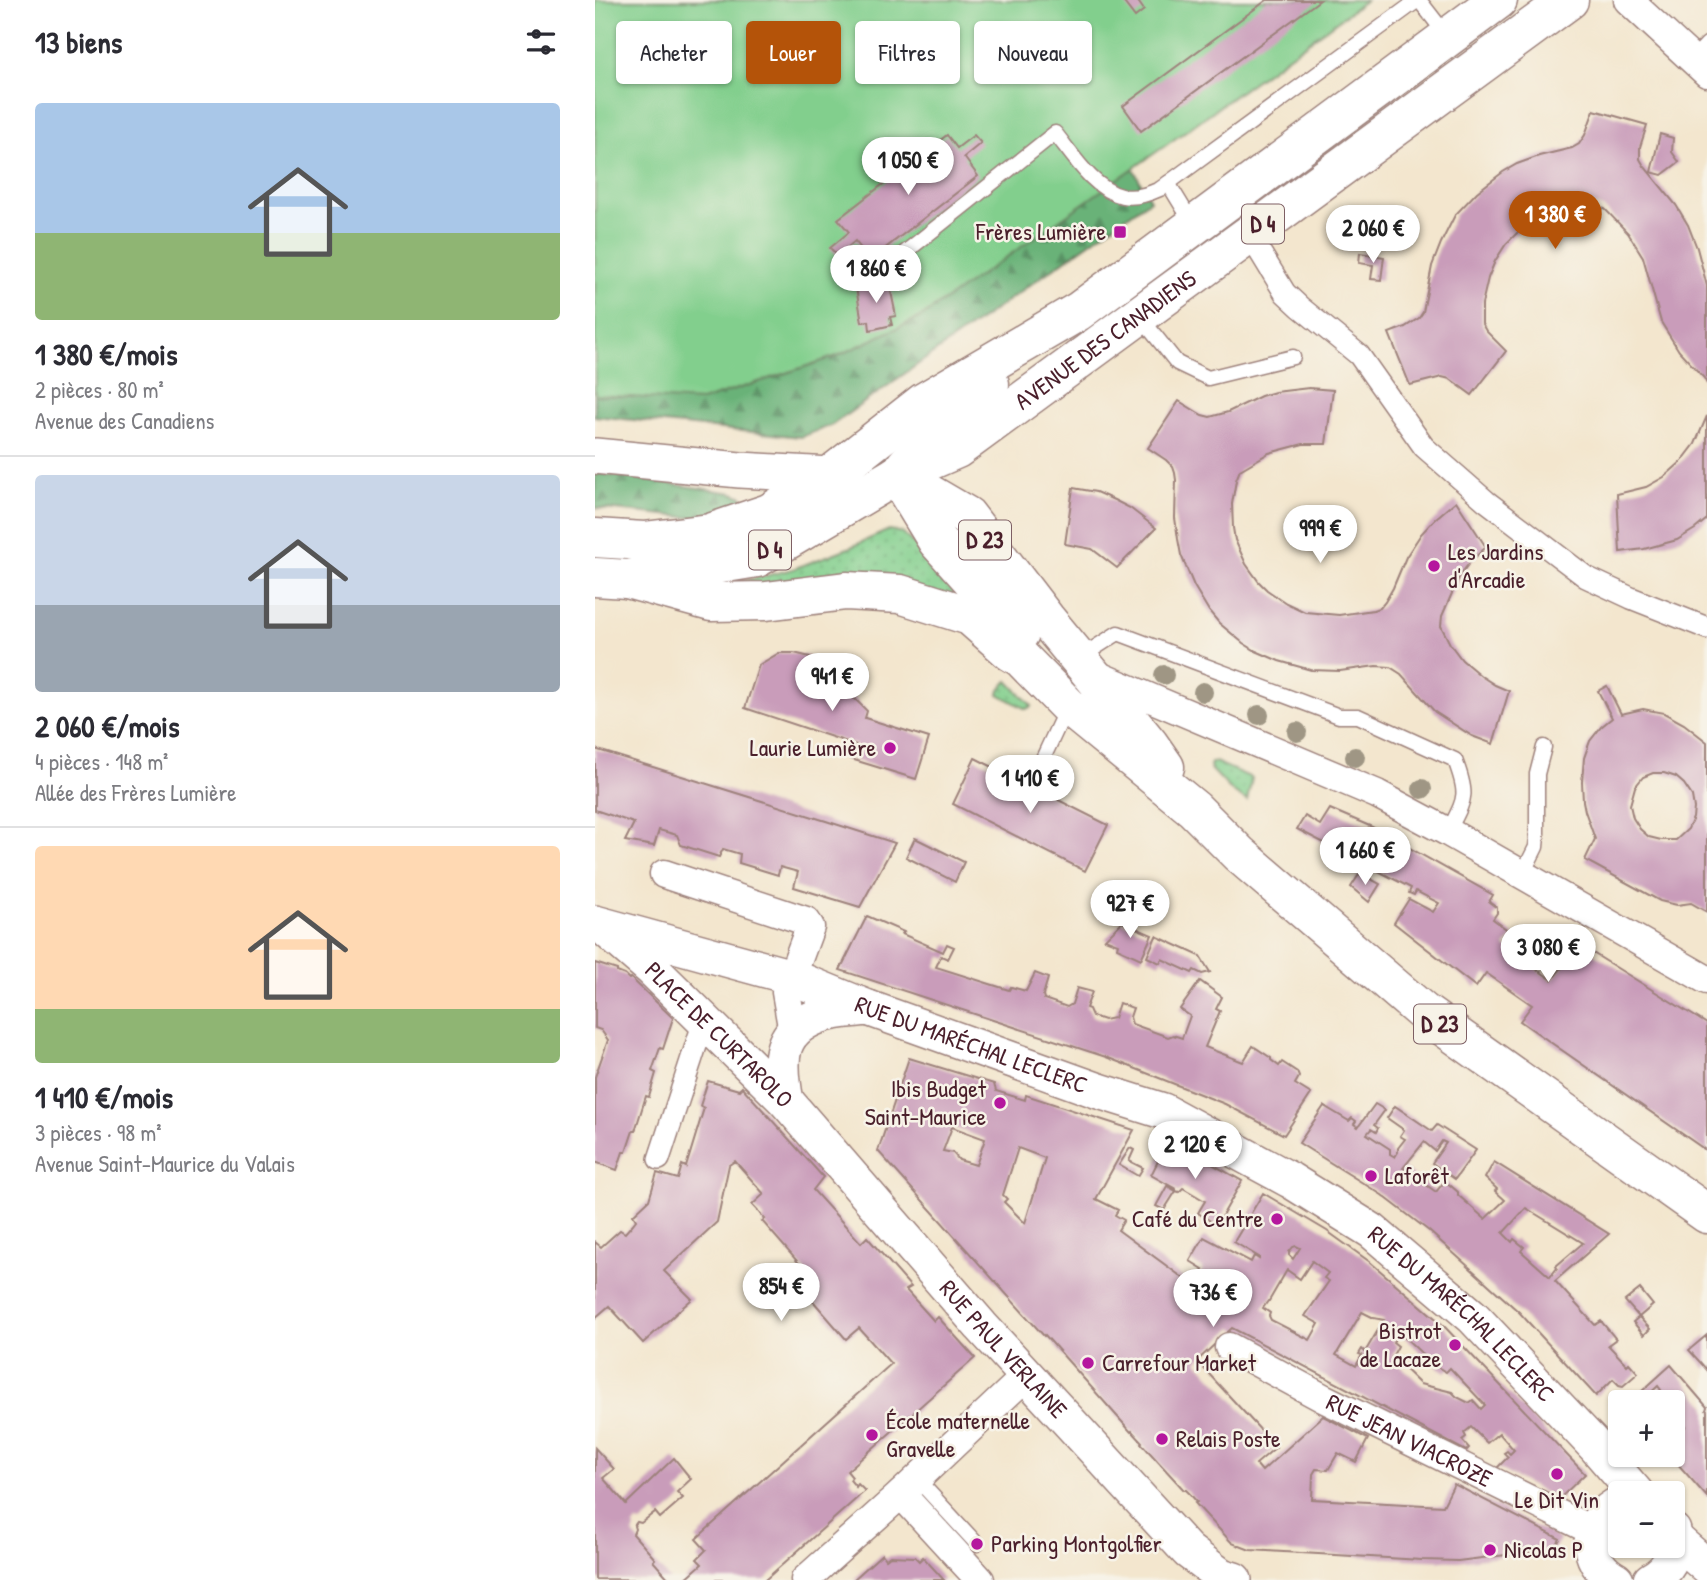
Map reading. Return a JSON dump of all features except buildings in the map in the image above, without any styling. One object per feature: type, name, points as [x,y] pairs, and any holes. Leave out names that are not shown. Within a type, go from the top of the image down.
[{"type":"main road","name":"AVENUE DES CANADIENS","points":[[595,538],[644,541],[710,533],[769,513],[831,475],[924,402],[1079,311],[1498,0]]},
{"type":"main road","name":"AVENUE DES CANADIENS","points":[[611,578],[757,558],[897,475],[957,449],[1569,0]]},
{"type":"main road","points":[[831,475],[897,475],[939,426],[1079,311]]},
{"type":"main road","points":[[897,475],[937,541],[1034,648],[1133,745]]},
{"type":"main road","name":"D 23","points":[[897,475],[967,516],[1085,665],[1133,745],[1238,854],[1423,1012],[1707,1214]]},
{"type":"main road","points":[[611,578],[711,602],[767,601],[846,591],[900,594],[970,617],[1021,658],[1067,706],[1133,745]]},
{"type":"street","points":[[1628,0],[1702,59]]},
{"type":"street","points":[[1249,234],[1285,293],[1359,355],[1424,446],[1486,501],[1586,577],[1707,628]]},
{"type":"street","points":[[595,456],[740,470],[831,475]]},
{"type":"street","points":[[1085,665],[1196,718],[1377,794],[1707,981]]},
{"type":"street","points":[[1133,745],[1171,725],[1196,718]]},
{"type":"street","points":[[664,874],[806,921],[810,927],[786,992],[793,1032]]},
{"type":"street","name":"RUE DU MARÉCHAL LECLERC","points":[[598,923],[792,977],[868,1008],[1099,1091],[1163,1111],[1290,1180],[1372,1231],[1473,1317],[1626,1481]]},
{"type":"street","name":"PLACE DE CURTAROLO","points":[[598,923],[652,970],[786,1101]]},
{"type":"street","name":"PLACE DE CURTAROLO","points":[[786,1101],[781,1057],[786,1040],[793,1032],[801,1025],[825,1014],[868,1008]]},
{"type":"street","points":[[659,1159],[704,1021]]},
{"type":"street","name":"RUE PAUL VERLAINE","points":[[786,1101],[1026,1376],[1188,1551],[1224,1579]]},
{"type":"street","name":"RUE JEAN VIACROZE","points":[[1229,1347],[1323,1398],[1593,1531]]},
{"type":"street","points":[[805,1580],[1026,1376]]},
{"type":"street","points":[[909,1486],[980,1580]]},
{"type":"street","points":[[1608,1510],[1593,1531],[1592,1543],[1599,1567],[1616,1580]]},
{"type":"street","points":[[1685,1546],[1707,1567]]},
{"type":"street","points":[[1656,1579],[1672,1558]]},
{"type":"lane","points":[[883,271],[1055,133],[1079,164],[1104,188],[1123,197],[1148,194],[1168,183],[1419,0],[1448,37]]},
{"type":"lane","points":[[1168,183],[1194,226]]},
{"type":"lane","points":[[1139,315],[1177,363],[1208,378],[1293,357]]},
{"type":"lane","points":[[1085,665],[1118,633],[1339,716],[1358,716],[1455,760],[1463,781],[1464,800],[1448,832]]},
{"type":"lane","points":[[1032,782],[1067,706]]},
{"type":"lane","points":[[1522,875],[1536,848],[1537,774],[1544,747]]},
{"type":"lane","points":[[909,1486],[977,1544]]},
{"type":"green space","points":[[595,0],[1366,0],[1165,146],[921,317],[837,356],[701,401],[595,395]]},
{"type":"green space","points":[[1133,168],[1150,200],[832,425],[801,437],[595,416],[595,371],[701,401],[837,356],[921,317]]},
{"type":"green space","points":[[595,473],[733,493],[743,497],[741,510],[704,519],[595,508]]},
{"type":"green space","points":[[889,530],[902,533],[976,601],[721,587],[793,569]]},
{"type":"green space","points":[[1008,681],[1032,706],[1026,709],[999,694]]},
{"type":"green space","points":[[1215,762],[1252,778],[1247,801],[1233,792],[1211,769],[1211,763]]},
{"type":"place","name":"Frères Lumière","points":[[1120,232]]},
{"type":"place","name":"Les Jardins d'Arcadie","points":[[1434,566]]},
{"type":"place","name":"Laurie Lumière","points":[[890,748]]},
{"type":"place","name":"Ibis Budget Saint-Maurice","points":[[1000,1103]]},
{"type":"place","name":"Laforêt","points":[[1371,1176]]},
{"type":"place","name":"Café du Centre","points":[[1277,1219]]},
{"type":"place","name":"Bistrot de Lacaze","points":[[1455,1345]]},
{"type":"place","name":"Carrefour Market","points":[[1088,1363]]},
{"type":"place","name":"École maternelle Gravelle","points":[[872,1435]]},
{"type":"place","name":"Relais Poste","points":[[1162,1439]]},
{"type":"place","name":"Le Dit Vin","points":[[1557,1474]]},
{"type":"place","name":"Parking Montgolfier","points":[[977,1544]]},
{"type":"place","name":"Nicolas P","points":[[1490,1550]]}]
